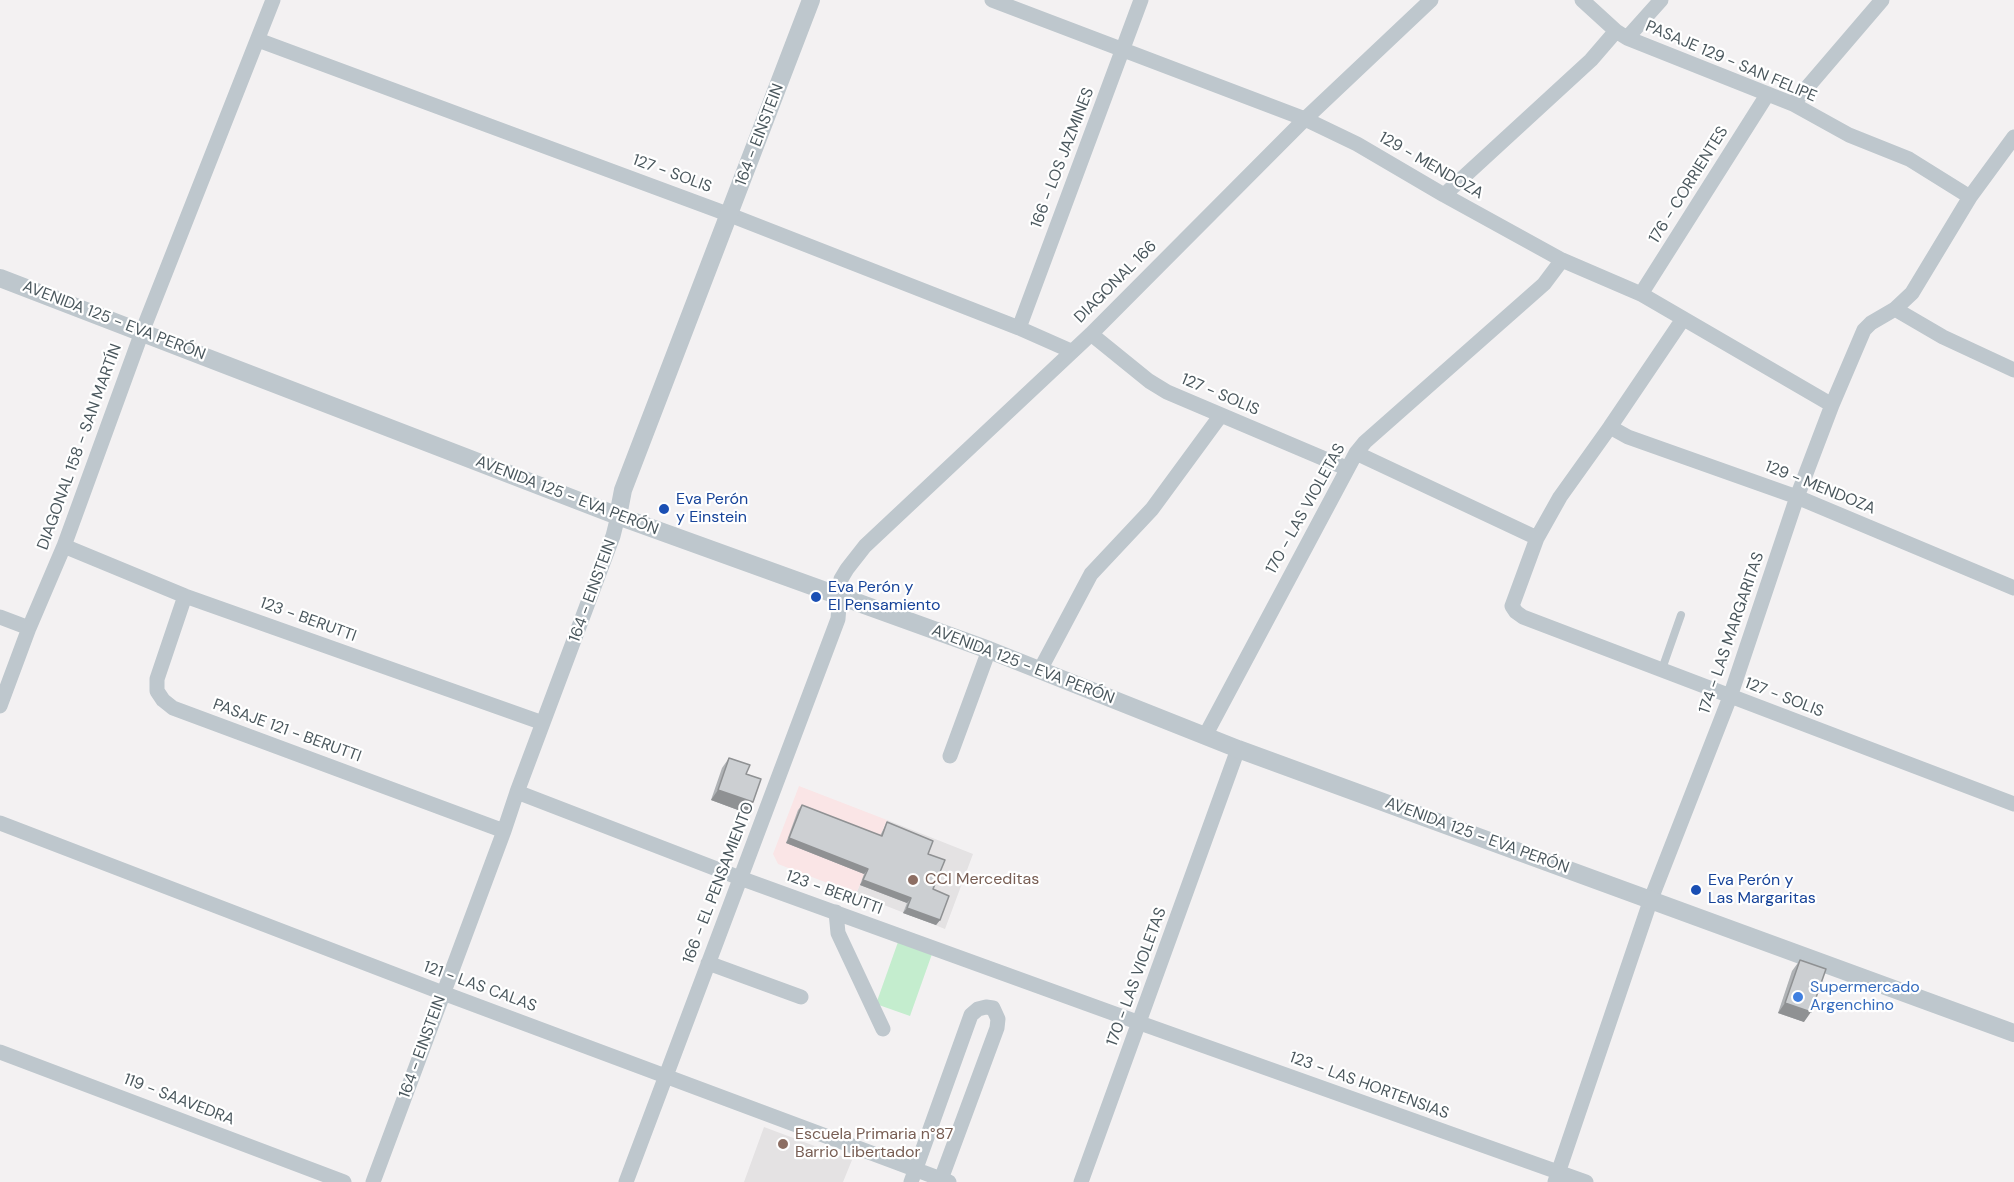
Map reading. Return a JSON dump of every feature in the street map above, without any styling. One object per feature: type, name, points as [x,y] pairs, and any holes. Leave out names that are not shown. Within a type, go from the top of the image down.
[{"type":"street","name":"DIAGONAL 158 - SAN MARTÍN","points":[[0,706],[29,628],[64,546],[142,332],[273,0]]},
{"type":"street","name":"164 - EINSTEIN","points":[[373,1182],[613,536],[623,490],[811,0]]},
{"type":"street","name":"129 - MENDOZA","points":[[992,0],[1305,119],[1357,144],[1562,260],[1641,294],[1832,405]]},
{"type":"street","name":"166 - LOS JAZMINES","points":[[1019,328],[1141,0]]},
{"type":"street","name":"DIAGONAL 166","points":[[839,596],[841,579],[866,546],[1091,334],[1305,119],[1431,0]]},
{"type":"street","name":"PASAJE 129 - SAN FELIPE","points":[[1582,0],[1622,35],[1793,104],[1849,135],[1909,159],[1970,197]]},
{"type":"street","points":[[1444,195],[1591,60],[1661,0]]},
{"type":"street","points":[[1793,104],[1882,0]]},
{"type":"street","name":"127 - SOLIS","points":[[258,40],[730,215],[1019,328],[1071,351]]},
{"type":"street","name":"176 - CORRIENTES","points":[[1641,294],[1767,95]]},
{"type":"street","name":"174 - LAS MARGARITAS","points":[[1556,1177],[1651,899],[1730,697],[1797,497],[1864,330],[1871,323],[1895,309],[1912,292],[1970,197],[2014,137]]},
{"type":"street","name":"170 - LAS VIOLETAS","points":[[1205,736],[1356,453],[1365,442],[1544,284],[1562,260]]},
{"type":"street","name":"AVENIDA 125 - EVA PERÓN","points":[[0,278],[618,516],[989,650],[1238,749],[2014,1033]]},
{"type":"street","points":[[1895,309],[1942,337],[2014,370]]},
{"type":"street","points":[[1356,453],[1537,538],[1560,497],[1611,427],[1683,320]]},
{"type":"street","name":"127 - SOLIS","points":[[1091,334],[1149,381],[1167,392],[1346,468]]},
{"type":"street","points":[[1040,670],[1091,574],[1152,508],[1221,415]]},
{"type":"street","name":"129 - MENDOZA","points":[[1611,427],[1628,437],[1797,497],[2014,588]]},
{"type":"street","name":"127 - SOLIS","points":[[1537,538],[1512,606],[1523,617],[2014,804]]},
{"type":"street","name":"123 - BERUTTI","points":[[64,546],[185,596],[543,723]]},
{"type":"street","name":"PASAJE 121 - BERUTTI","points":[[185,596],[157,679],[157,691],[173,708],[504,831]]},
{"type":"street","name":"166 - EL PENSAMIENTO","points":[[626,1182],[838,619],[839,596]]},
{"type":"street","points":[[0,617],[29,628]]},
{"type":"street","points":[[950,756],[989,650]]},
{"type":"street","name":"170 - LAS VIOLETAS","points":[[1081,1182],[1238,749]]},
{"type":"street","name":"123 - BERUTTI","points":[[517,792],[740,878],[1140,1023]]},
{"type":"street","name":"121 - LAS CALAS","points":[[0,824],[666,1076],[913,1176],[943,1181]]},
{"type":"street","points":[[836,912],[838,933],[883,1029]]},
{"type":"street","points":[[708,963],[801,997]]},
{"type":"street","points":[[913,1176],[971,1015],[978,1009],[993,1008],[998,1019],[997,1028],[943,1181]]},
{"type":"street","name":"123 - LAS HORTENSIAS","points":[[1140,1023],[1556,1177],[1586,1182]]},
{"type":"street","name":"119 - SAAVEDRA","points":[[0,1052],[344,1182]]},
{"type":"lane","points":[[1662,669],[1681,615]]},
{"type":"shaded area","points":[[799,786],[887,820],[856,894],[778,864],[773,854]]},
{"type":"shaded area","name":"CCI Merceditas","points":[[887,820],[973,854],[945,929],[856,894]]},
{"type":"shaded area","name":"Escuela Primaria n°87 Barrio Libertador","points":[[764,1127],[852,1160],[843,1182],[744,1182]]},
{"type":"green space","points":[[898,942],[932,954],[910,1016],[876,1004]]},
{"type":"building","points":[[729,758],[750,765],[746,774],[761,779],[753,802],[718,790]]},
{"type":"building","name":"CCI Merceditas","points":[[802,805],[882,836],[887,822],[933,841],[928,854],[945,860],[933,889],[949,896],[940,920],[907,908],[911,898],[863,880],[868,869],[789,838]]},
{"type":"building","name":"Supermercado Argenchino","points":[[1800,960],[1826,969],[1811,1012],[1785,1003]]},
{"type":"place","name":"Eva Perón y Einstein","points":[[664,509]]},
{"type":"place","name":"Eva Perón y El Pensamiento","points":[[816,597]]},
{"type":"place","name":"CCI Merceditas","points":[[913,880]]},
{"type":"place","name":"Eva Perón y Las Margaritas","points":[[1696,890]]},
{"type":"place","name":"Supermercado Argenchino","points":[[1798,997]]},
{"type":"place","name":"Escuela Primaria n°87 Barrio Libertador","points":[[783,1144]]}]
